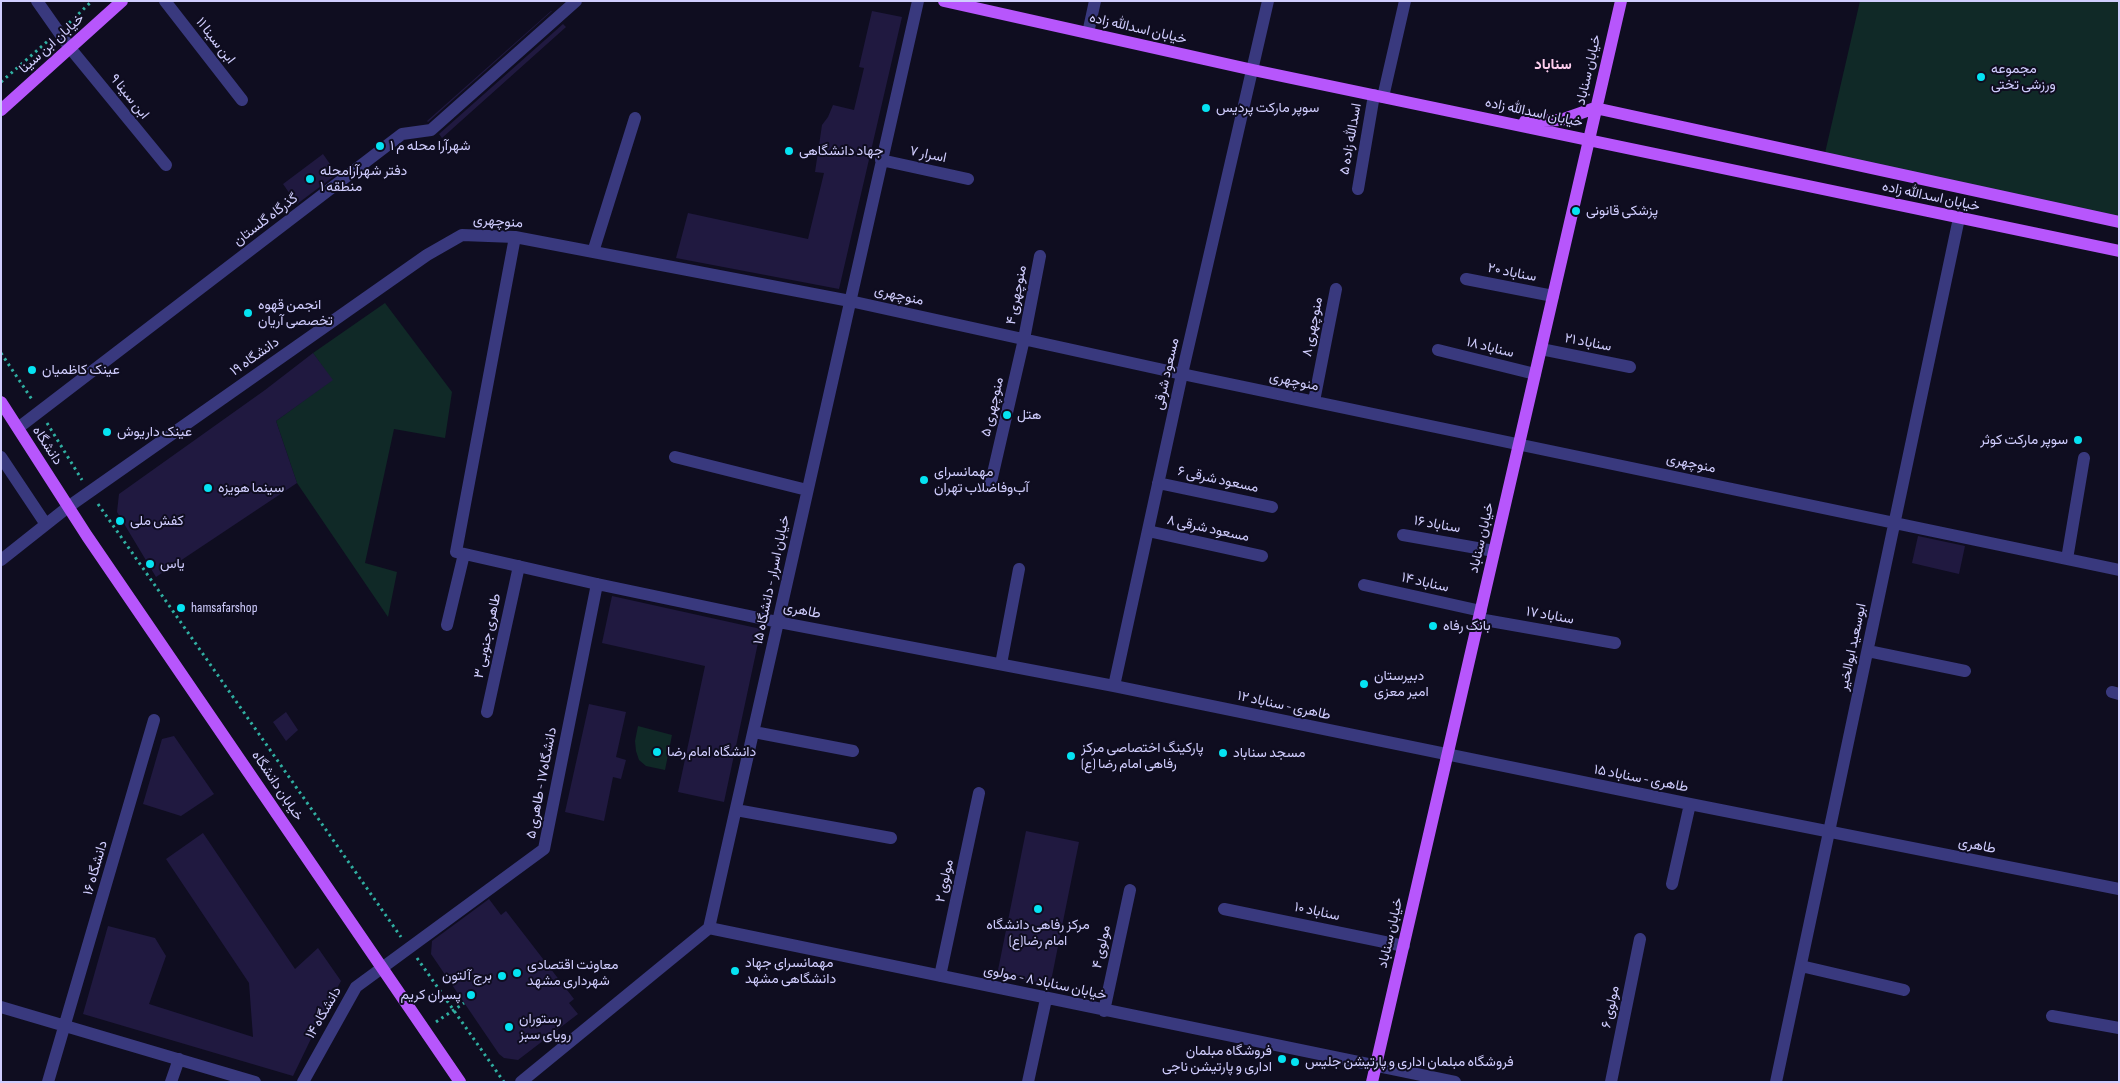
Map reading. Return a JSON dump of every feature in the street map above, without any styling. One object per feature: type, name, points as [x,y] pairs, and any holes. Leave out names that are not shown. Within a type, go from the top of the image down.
[{"type":"main road","name":"خیابان ابن سینا","points":[[1,110],[122,1]]},
{"type":"main road","name":"خیابان اسدالله زاده","points":[[944,1],[1253,70],[2119,251]]},
{"type":"main road","name":"خیابان سناباد","points":[[1372,1082],[1621,1]]},
{"type":"main road","name":"خیابان اسدالله زاده","points":[[1595,108],[2119,222]]},
{"type":"main road","points":[[1502,122],[1561,120],[1595,108]]},
{"type":"main road","name":"دانشگاه","points":[[1,402],[68,507]]},
{"type":"main road","name":"خیابان دانشگاه","points":[[68,507],[460,1082]]},
{"type":"street","name":"ابن سینا ۹","points":[[37,1],[70,48],[166,165]]},
{"type":"street","name":"ابن سینا ۱۱","points":[[165,1],[242,100]]},
{"type":"street","name":"گذرگاه گلستان","points":[[18,428],[402,134],[430,130],[576,1]]},
{"type":"street","name":"خیابان اسرار - دانشگاه ۱۵","points":[[709,928],[918,1]]},
{"type":"street","points":[[1088,33],[1095,1]]},
{"type":"street","name":"مسعود شرقی","points":[[1114,686],[1182,374],[1268,1]]},
{"type":"street","name":"اسدالله زاده ۵","points":[[1358,189],[1379,96],[1405,1]]},
{"type":"street","points":[[593,252],[635,118]]},
{"type":"street","name":"اسرار ۷","points":[[881,160],[968,179]]},
{"type":"street","name":"ابوسعید ابوالخیر","points":[[1776,1082],[1959,218]]},
{"type":"street","name":"منوچهری","points":[[462,235],[515,237],[850,300],[1182,374],[2119,570]]},
{"type":"street","name":"دانشگاه ۱۹","points":[[1,560],[45,523],[427,255],[462,235]]},
{"type":"street","points":[[447,625],[515,237]]},
{"type":"street","name":"منوچهری ۴","points":[[1024,339],[1040,256]]},
{"type":"street","name":"سناباد ۲۰","points":[[1466,279],[1553,296]]},
{"type":"street","name":"منوچهری ۸","points":[[1314,401],[1336,289]]},
{"type":"street","name":"منوچهری ۵","points":[[991,482],[1024,339]]},
{"type":"street","name":"سناباد ۲۱","points":[[1541,349],[1630,367]]},
{"type":"street","name":"سناباد ۱۸","points":[[1438,350],[1535,374]]},
{"type":"street","points":[[1,457],[45,523]]},
{"type":"street","points":[[674,457],[808,490]]},
{"type":"street","points":[[2067,559],[2084,458]]},
{"type":"street","name":"مسعود شرقی ۶","points":[[1158,483],[1272,507]]},
{"type":"street","name":"مسعود شرقی ۸","points":[[1148,531],[1262,556]]},
{"type":"street","name":"سناباد ۱۶","points":[[1403,534],[1494,551]]},
{"type":"street","name":"طاهری","points":[[460,553],[778,622],[1114,686]]},
{"type":"street","name":"طاهری جنوبی ۳","points":[[487,712],[519,566]]},
{"type":"street","points":[[1001,664],[1019,569]]},
{"type":"street","name":"دانشگاه۱۷ - طاهری ۵","points":[[383,968],[544,848],[597,584]]},
{"type":"street","name":"سناباد ۱۴","points":[[1364,584],[1480,615]]},
{"type":"street","name":"سناباد ۱۷","points":[[1480,615],[1615,643]]},
{"type":"street","points":[[1868,651],[1965,670]]},
{"type":"street","name":"طاهری - سناباد ۱۲","points":[[1114,686],[1447,755]]},
{"type":"street","name":"دانشگاه ۱۶","points":[[48,1082],[154,720]]},
{"type":"street","points":[[754,732],[853,751]]},
{"type":"street","name":"طاهری - سناباد ۱۵","points":[[1447,755],[1829,832]]},
{"type":"street","name":"مولوی ۲","points":[[940,976],[979,793]]},
{"type":"street","points":[[1672,884],[1690,804]]},
{"type":"street","points":[[736,810],[891,838]]},
{"type":"street","name":"طاهری","points":[[1829,832],[2119,889]]},
{"type":"street","name":"مولوی ۴","points":[[1104,1011],[1130,890]]},
{"type":"street","name":"سناباد ۱۰","points":[[1224,909],[1404,946]]},
{"type":"street","points":[[521,1082],[709,928]]},
{"type":"street","name":"خیابان سناباد ۸ - مولوی","points":[[709,928],[1455,1082]]},
{"type":"street","name":"مولوی ۶","points":[[1611,1082],[1640,939]]},
{"type":"street","points":[[1801,966],[1904,990]]},
{"type":"street","name":"دانشگاه ۱۴","points":[[302,1082],[356,986],[383,968]]},
{"type":"street","points":[[1028,1082],[1046,999]]},
{"type":"street","points":[[1,1007],[255,1082]]},
{"type":"street","points":[[2052,1016],[2119,1028]]},
{"type":"street","points":[[171,1082],[179,1059]]},
{"type":"path","points":[[1,353],[40,411],[90,492],[385,916],[410,948],[504,1082]]},
{"type":"path","points":[[425,1029],[464,1003]]},
{"type":"green space","name":"مجموعه ورزشی تختی","points":[[1860,1],[2119,1],[2119,217],[1825,153]]},
{"type":"green space","points":[[385,303],[452,392],[445,438],[394,429],[365,563],[397,572],[388,617],[297,483],[276,421],[332,380],[313,353]]},
{"type":"green space","points":[[638,726],[672,735],[665,770],[646,766],[639,760],[635,741]]},
{"type":"building","points":[[551,11],[428,122],[427,121]]},
{"type":"building","points":[[872,11],[902,17],[839,289],[676,258],[688,213],[808,239],[824,173],[815,172],[822,125],[833,105],[854,110],[864,68],[859,67]]},
{"type":"building","points":[[563,24],[566,27],[442,138],[439,134]]},
{"type":"building","name":"دفتر شهرآرامحله منطقه ۱","points":[[323,154],[337,174],[297,204],[283,184]]},
{"type":"building","name":"سینما هویزه","points":[[313,353],[333,380],[276,421],[297,483],[156,577],[117,512],[119,494],[265,390]]},
{"type":"building","points":[[1918,536],[1965,546],[1959,574],[1912,563]]},
{"type":"building","points":[[612,596],[761,629],[724,802],[678,792],[705,666],[602,643]]},
{"type":"building","points":[[589,704],[626,712],[616,757],[626,760],[621,779],[613,777],[604,821],[565,812]]},
{"type":"building","points":[[286,712],[298,730],[286,741],[273,722]]},
{"type":"building","points":[[174,736],[214,794],[181,816],[143,804],[162,739]]},
{"type":"building","name":"مرکز رفاهی دانشگاه امام رضا(ع)","points":[[1026,831],[1079,842],[1050,986],[997,975]]},
{"type":"building","points":[[203,833],[295,969],[318,948],[341,981],[293,1076],[83,1014],[108,926],[155,938],[166,956],[149,1004],[253,1037],[249,983],[166,859]]},
{"type":"building","name":"برج آلتون","points":[[489,899],[501,915],[506,911],[574,999],[569,1003],[578,1014],[518,1060],[504,1058],[499,1054],[431,954],[432,941]]},
{"type":"place","name":"مجموعه ورزشی تختی","points":[[1981,77]]},
{"type":"place","name":"سوپر مارکت پردیس","points":[[1206,108]]},
{"type":"place","name":"شهرآرا محله م ۱","points":[[380,146]]},
{"type":"place","name":"جهاد دانشگاهی","points":[[789,151]]},
{"type":"place","name":"دفتر شهرآرامحله منطقه ۱","points":[[310,179]]},
{"type":"place","name":"پزشکی قانونی","points":[[1576,211]]},
{"type":"place","name":"انجمن قهوه تخصصی آریان","points":[[248,313]]},
{"type":"place","name":"عینک کاظمیان","points":[[32,370]]},
{"type":"place","name":"هتل","points":[[1007,415]]},
{"type":"place","name":"عینک داریوش","points":[[107,432]]},
{"type":"place","name":"سوپر مارکت کوثر","points":[[2078,440]]},
{"type":"place","name":"مهمانسرای آب‌و‌فاضلاب تهران","points":[[924,480]]},
{"type":"place","name":"سینما هویزه","points":[[208,488]]},
{"type":"place","name":"کفش ملی","points":[[120,521]]},
{"type":"place","name":"یاس","points":[[150,564]]},
{"type":"place","name":"hamsafarshop","points":[[181,608]]},
{"type":"place","name":"بانک رفاه","points":[[1433,626]]},
{"type":"place","name":"دبیرستان امیر معزی","points":[[1364,684]]},
{"type":"place","name":"دانشگاه امام رضا","points":[[657,752]]},
{"type":"place","name":"مسجد سناباد","points":[[1223,753]]},
{"type":"place","name":"پارکینگ اختصاصی مرکز رفاهی امام رضا (ع)","points":[[1071,756]]},
{"type":"place","name":"مرکز رفاهی دانشگاه امام رضا(ع)","points":[[1038,909]]},
{"type":"place","name":"مهمانسرای جهاد دانشگاهی مشهد","points":[[735,971]]},
{"type":"place","name":"معاونت اقتصادی شهرداری مشهد","points":[[517,973]]},
{"type":"place","name":"برج آلتون","points":[[502,976]]},
{"type":"place","name":"پسران کریم","points":[[471,995]]},
{"type":"place","name":"رستوران رویای سبز","points":[[509,1027]]},
{"type":"place","name":"فروشگاه مبلمان اداری و پارتیشن ناجی","points":[[1282,1059]]},
{"type":"place","name":"فروشگاه مبلمان اداری و پارتیشن جلیس","points":[[1295,1062]]},
{"type":"district","name":"سناباد","points":[[1553,65]]}]
